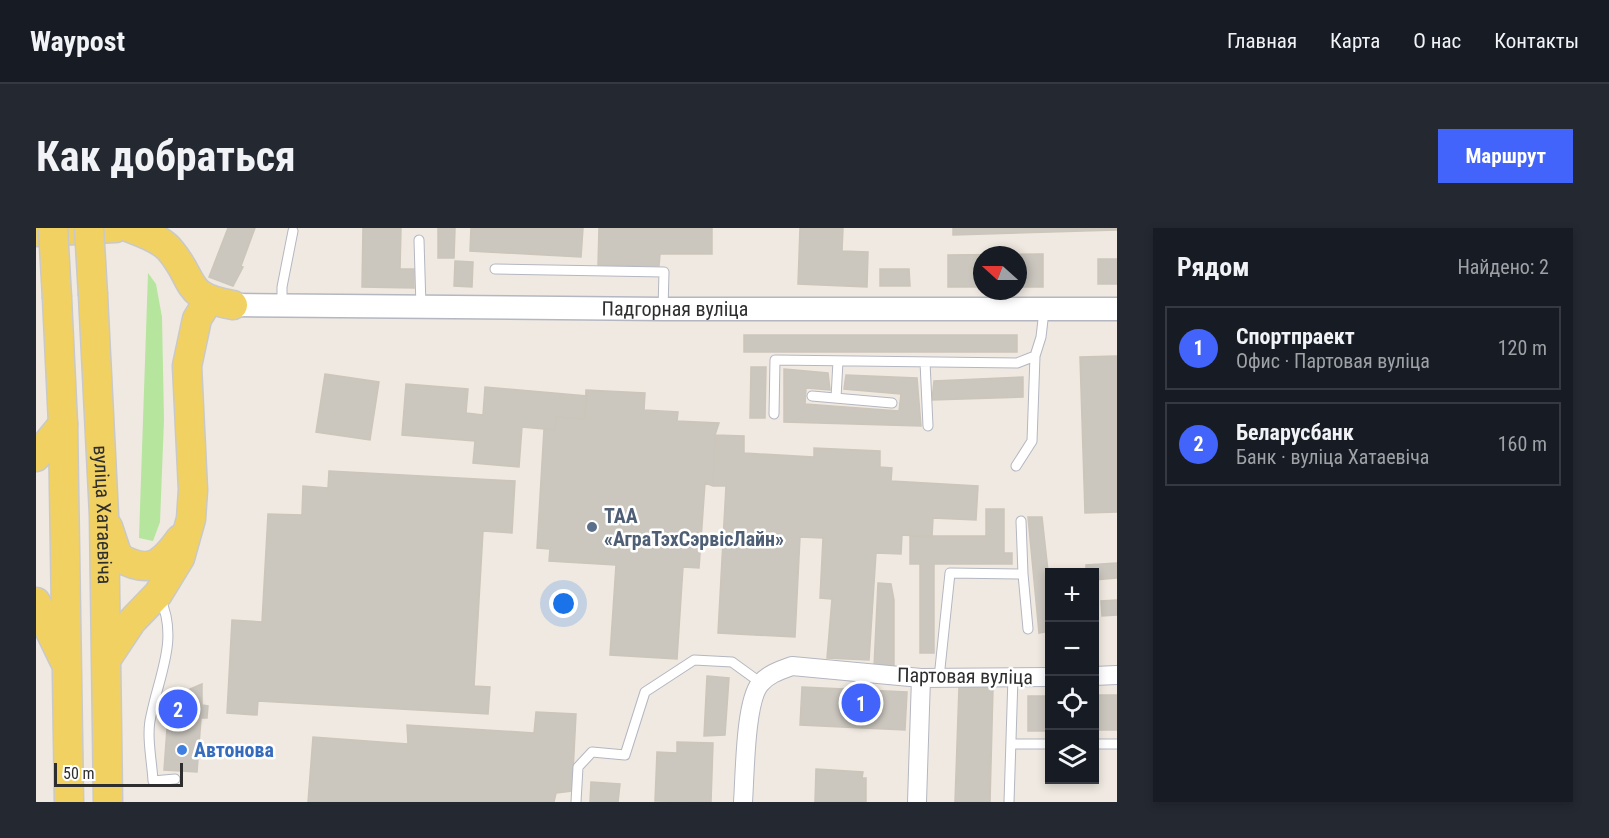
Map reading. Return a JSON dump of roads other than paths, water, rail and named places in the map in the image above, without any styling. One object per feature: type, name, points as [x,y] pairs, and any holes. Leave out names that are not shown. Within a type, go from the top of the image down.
[{"type":"main road","name":"вуліца Хатаевіча","points":[[53,228],[63,424],[69,802]]},
{"type":"main road","name":"вуліца Хатаевіча","points":[[89,228],[104,515],[108,657],[108,802]]},
{"type":"main road","points":[[36,232],[115,228]]},
{"type":"main road","points":[[130,228],[146,234],[170,249],[194,291],[220,303]]},
{"type":"main road","points":[[108,657],[132,621],[158,594],[180,558],[191,519],[193,490],[187,366],[197,319],[220,303]]},
{"type":"main road","points":[[36,458],[63,424]]},
{"type":"main road","points":[[104,515],[118,556],[137,568],[148,566],[165,558],[191,519]]},
{"type":"main road","points":[[36,602],[67,666]]},
{"type":"street","name":"Падгорная вуліца","points":[[220,303],[663,309],[1117,309]]},
{"type":"street","name":"Партовая вуліца","points":[[756,691],[777,672],[792,666],[930,678],[1045,676]]},
{"type":"street","points":[[1099,676],[1117,675]]},
{"type":"street","points":[[917,802],[930,678]]},
{"type":"street","points":[[743,802],[756,691]]},
{"type":"lane","points":[[282,304],[282,286],[293,231]]},
{"type":"lane","points":[[419,240],[421,307]]},
{"type":"lane","points":[[495,269],[664,272],[663,309]]},
{"type":"lane","points":[[1016,466],[1032,441],[1035,356],[1041,337],[1044,310]]},
{"type":"lane","points":[[774,414],[775,360],[1017,363],[1035,356]]},
{"type":"lane","points":[[836,399],[838,361]]},
{"type":"lane","points":[[925,362],[928,426]]},
{"type":"lane","points":[[812,396],[892,403]]},
{"type":"lane","points":[[1022,521],[1023,574],[1028,629]]},
{"type":"lane","points":[[930,678],[950,573],[1023,574]]},
{"type":"lane","points":[[158,594],[167,612],[170,634],[150,718],[153,781],[175,779]]},
{"type":"lane","points":[[576,802],[578,767],[592,752],[625,755],[645,692],[684,666],[694,660],[732,662],[756,691]]},
{"type":"lane","points":[[1009,802],[1013,677]]},
{"type":"lane","points":[[1011,744],[1045,744]]},
{"type":"lane","points":[[1099,744],[1117,744]]},
{"type":"place","name":"ТАА «АграТэхСэрвісЛайн»","points":[[592,527]]},
{"type":"place","name":"Спортпраект","points":[[861,703]]},
{"type":"place","name":"Беларусбанк","points":[[178,709]]},
{"type":"place","name":"Автонова","points":[[182,750]]}]
